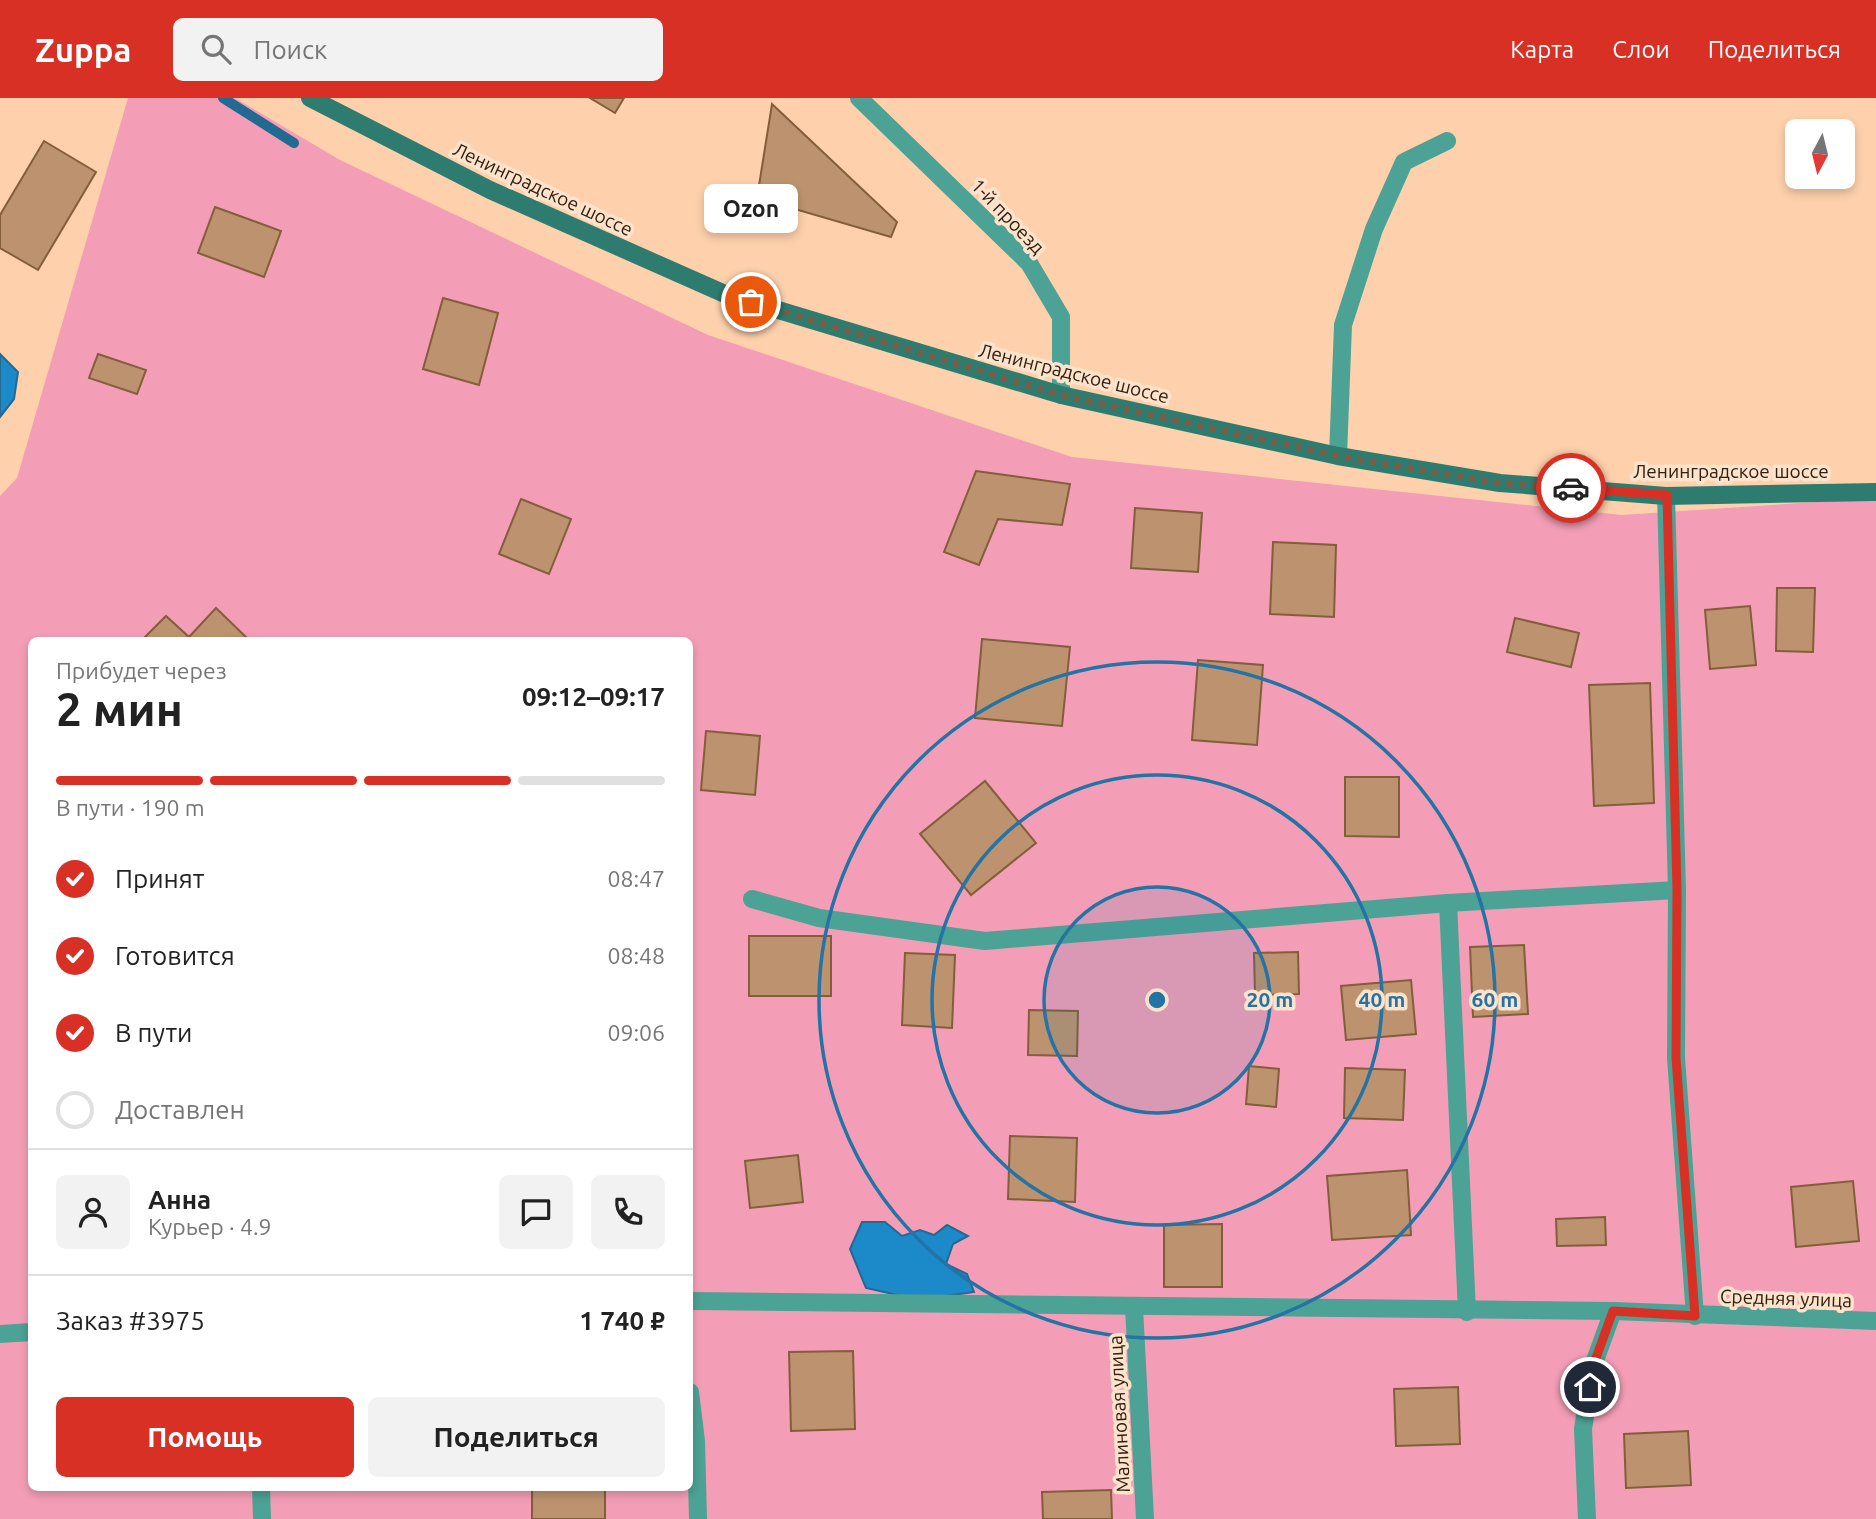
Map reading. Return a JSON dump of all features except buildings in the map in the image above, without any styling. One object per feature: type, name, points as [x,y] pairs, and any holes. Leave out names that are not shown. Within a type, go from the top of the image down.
[{"type":"main road","name":"Ленинградское шоссе","points":[[310,98],[490,190],[725,294],[1061,395],[1338,456],[1500,483],[1667,495],[1875,490]]},
{"type":"street","name":"1-й проезд","points":[[859,98],[1029,263],[1060,317],[1061,395]]},
{"type":"street","points":[[1338,456],[1343,326],[1374,229],[1404,162],[1447,141]]},
{"type":"street","points":[[1667,495],[1677,890],[1676,1058],[1695,1316]]},
{"type":"street","points":[[752,899],[819,918],[985,941],[1448,903],[1677,890]]},
{"type":"street","points":[[1448,903],[1467,1312]]},
{"type":"street","name":"Средняя улица","points":[[693,1301],[1467,1312],[1613,1311],[1876,1321]]},
{"type":"street","name":"Малиновая улица","points":[[1134,1307],[1145,1519]]},
{"type":"street","points":[[1587,1519],[1583,1429],[1593,1366],[1613,1311]]},
{"type":"street","points":[[0,1334],[28,1332]]},
{"type":"street","points":[[693,1416],[698,1519]]},
{"type":"street","points":[[261,1491],[262,1519]]},
{"type":"shaded area","points":[[128,98],[235,98],[340,160],[708,335],[1072,457],[1622,515],[1876,498],[1876,1519],[0,1519],[0,496],[17,478]]},
{"type":"water","points":[[0,354],[18,372],[14,399],[0,417]]},
{"type":"water","points":[[862,1222],[885,1222],[902,1236],[920,1230],[934,1235],[947,1225],[968,1236],[953,1244],[946,1264],[967,1274],[974,1292],[919,1300],[866,1288],[850,1249]]},
{"type":"waterway","points":[[223,98],[294,143]]},
{"type":"way so far","points":[[751,302],[1061,395],[1338,456],[1500,483],[1571,488]]},
{"type":"place","name":"Ozon","points":[[751,302]]},
{"type":"route","points":[[1571,488],[1667,495],[1677,890],[1676,1058],[1695,1316],[1613,1311],[1593,1366],[1590,1387]]}]
